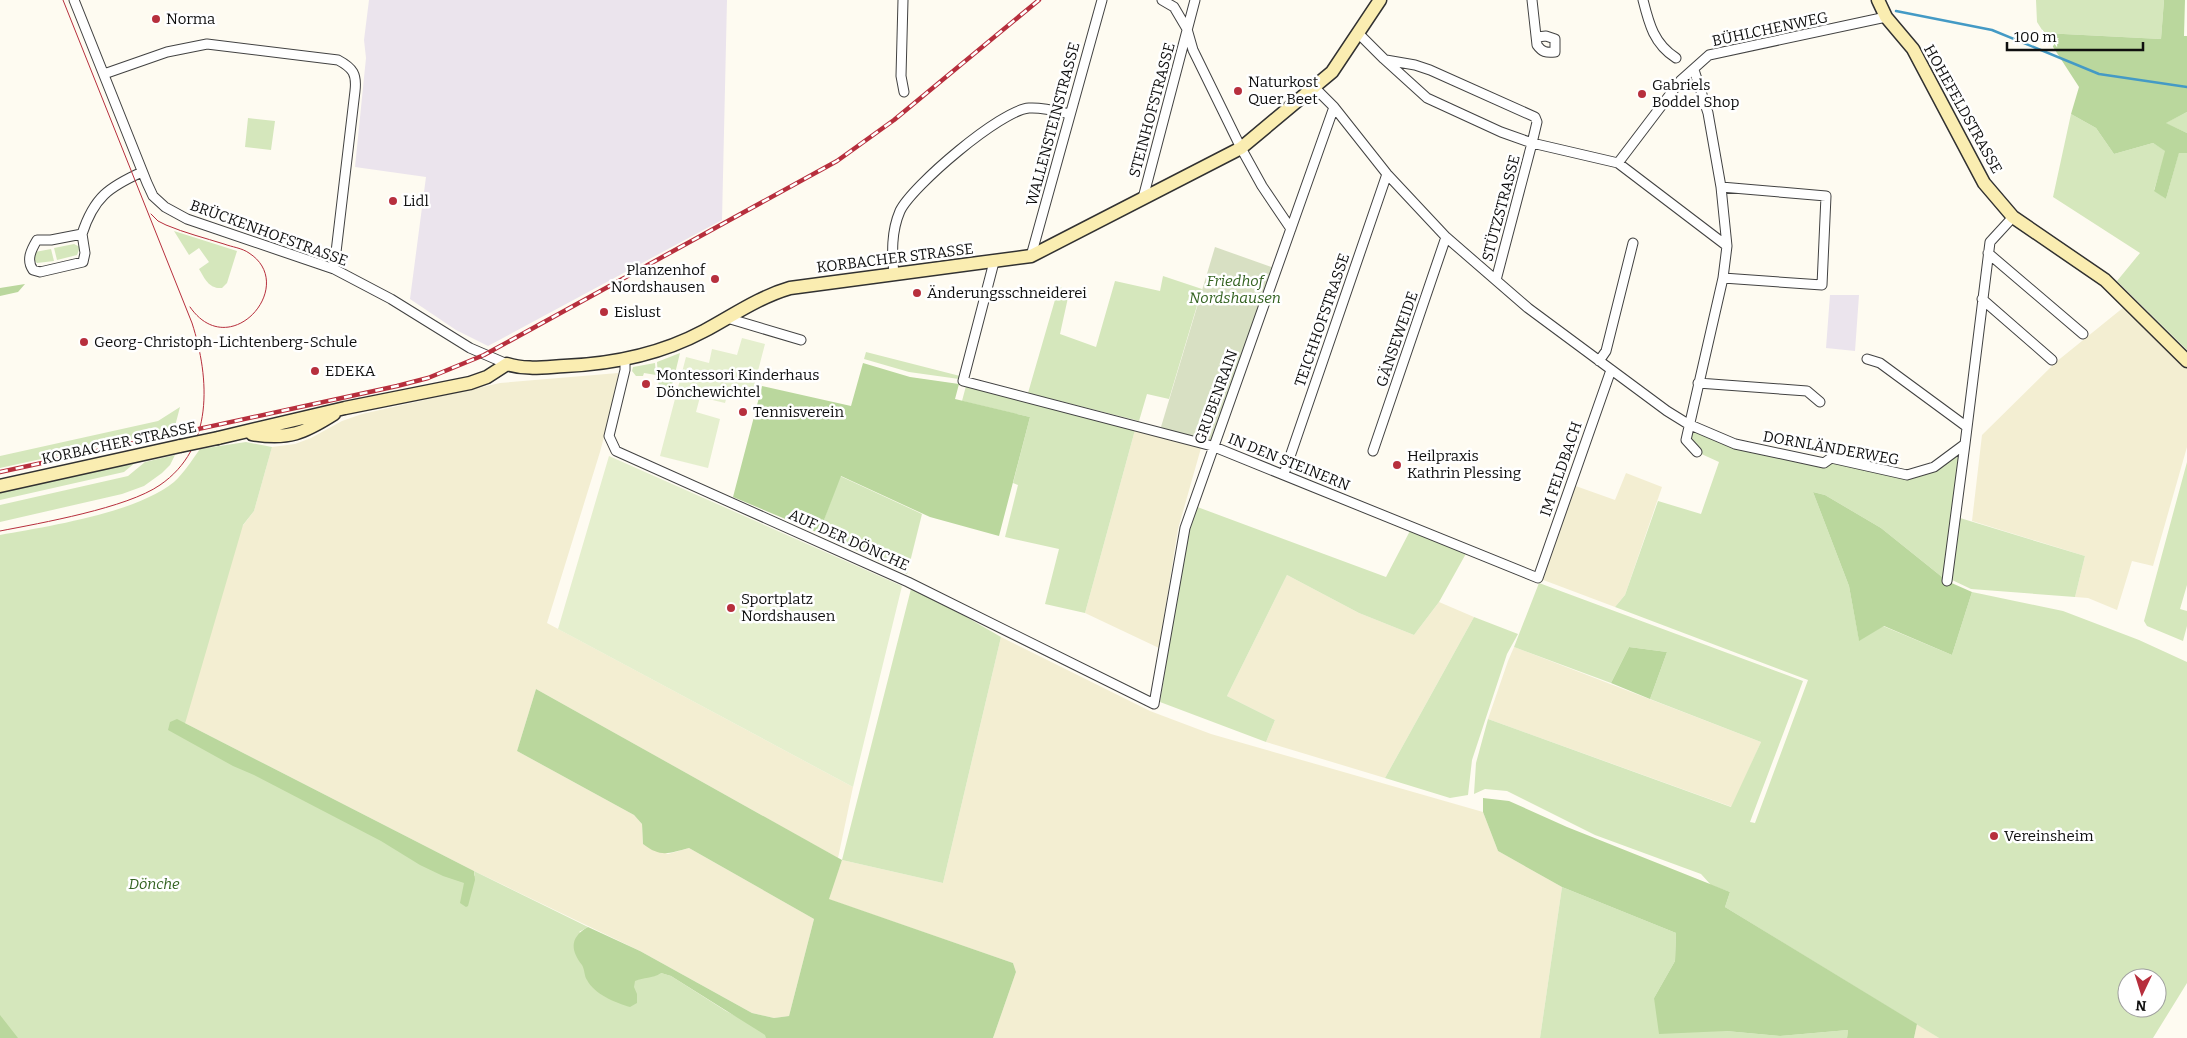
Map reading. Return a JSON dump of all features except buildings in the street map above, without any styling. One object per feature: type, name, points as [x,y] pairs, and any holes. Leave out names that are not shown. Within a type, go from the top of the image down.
[{"type":"street","name":"BRÜCKENHOFSTRASSE","points":[[74,0],[142,172],[153,196],[165,207],[187,219],[334,269],[391,299],[477,352],[507,364]]},
{"type":"street","points":[[903,0],[901,76],[904,92]]},
{"type":"street","name":"WALLENSTEINSTRASSE","points":[[1032,256],[1102,0]]},
{"type":"street","points":[[1162,0],[1174,7],[1187,29],[1193,50],[1241,148],[1262,186],[1291,229]]},
{"type":"street","name":"STEINHOFSTRASSE","points":[[1143,198],[1194,0]]},
{"type":"street","name":"KORBACHER STRASSE","points":[[0,486],[244,432],[268,436],[306,432],[345,408],[470,383],[487,377],[507,364],[521,368],[579,365],[624,359],[672,345],[773,293],[790,288],[1032,256],[1241,148],[1332,72],[1380,0]]},
{"type":"street","points":[[1532,0],[1537,37]]},
{"type":"street","points":[[1643,0],[1649,22],[1662,49],[1676,58]]},
{"type":"street","name":"HOHEFELDSTRASSE","points":[[1878,0],[1886,17],[1913,49],[1984,183],[2013,217],[2105,280],[2187,361]]},
{"type":"street","name":"BÜHLCHENWEG","points":[[1618,162],[1681,80],[1709,55],[1886,17]]},
{"type":"street","points":[[1358,33],[1427,98],[1532,144],[1618,162],[1727,246]]},
{"type":"street","points":[[104,74],[167,52],[207,44],[338,60],[351,66],[355,74],[355,91],[334,269]]},
{"type":"street","name":"STÜTZSTRASSE","points":[[1384,59],[1415,65],[1530,113],[1535,117],[1537,122],[1532,144],[1496,280]]},
{"type":"street","points":[[1694,70],[1708,113],[1721,187],[1727,246],[1723,278],[1688,424],[1686,440],[1697,452]]},
{"type":"street","points":[[1315,88],[1334,107],[1387,174],[1446,237],[1528,308],[1667,411],[1688,424]]},
{"type":"street","name":"GRUBENRAIN","points":[[1154,704],[1185,528],[1212,446],[1334,107]]},
{"type":"street","points":[[894,275],[892,252],[894,228],[901,209],[927,180],[966,145],[1002,118],[1027,108],[1070,114]]},
{"type":"street","points":[[82,234],[51,240],[37,240],[30,252],[30,266],[33,270],[40,272],[83,262],[85,253],[82,234],[92,210],[102,195],[113,185],[142,172]]},
{"type":"street","name":"TEICHHOFSTRASSE","points":[[1284,474],[1387,174]]},
{"type":"street","points":[[1721,187],[1826,196],[1822,285],[1723,278]]},
{"type":"street","points":[[1948,581],[1988,253],[1990,242],[2013,217]]},
{"type":"street","name":"GÄNSEWEIDE","points":[[1373,451],[1446,237]]},
{"type":"street","points":[[1599,361],[1606,350],[1633,244]]},
{"type":"street","points":[[1988,253],[2083,334]]},
{"type":"street","name":"IN DEN STEINERN","points":[[994,262],[963,381],[1212,446],[1538,578]]},
{"type":"street","points":[[1982,299],[2052,360]]},
{"type":"street","points":[[727,318],[801,340]]},
{"type":"street","name":"AUF DER DÖNCHE","points":[[624,359],[625,370],[609,436],[616,452],[908,582],[1154,704]]},
{"type":"street","points":[[1867,359],[1880,363],[1967,427]]},
{"type":"street","name":"IM FELDBACH","points":[[1538,578],[1611,370]]},
{"type":"street","points":[[1698,383],[1807,391],[1820,402]]},
{"type":"street","name":"DORNLÄNDERWEG","points":[[1688,424],[1735,444],[1824,463],[1831,458],[1864,464],[1873,466],[1876,470],[1908,476],[1934,468],[1965,444]]},
{"type":"shaded area","points":[[369,0],[727,0],[722,220],[488,346],[456,330],[410,299],[426,177],[355,167],[366,58],[364,40]]},
{"type":"shaded area","points":[[1830,295],[1859,295],[1855,351],[1826,348]]},
{"type":"shaded area","points":[[2124,307],[2187,366],[2187,447],[2153,566],[2132,561],[2117,610],[2088,598],[2075,597],[2085,556],[1972,521],[1982,435],[2056,362]]},
{"type":"shaded area","points":[[618,373],[618,384],[600,452],[547,623],[853,787],[838,858],[536,689],[517,751],[634,815],[642,824],[643,844],[668,854],[689,848],[814,919],[789,1016],[774,1018],[752,1013],[640,951],[474,871],[177,719],[204,576],[254,511],[272,447],[295,444],[311,438],[342,421],[362,414],[500,383]]},
{"type":"shaded area","points":[[1135,430],[1201,448],[1178,529],[1159,648],[1085,613]]},
{"type":"shaded area","points":[[1626,473],[1662,487],[1625,595],[1615,607],[1538,578],[1570,484],[1615,500]]},
{"type":"shaded area","points":[[1287,575],[1359,613],[1414,635],[1439,602],[1474,617],[1385,778],[1266,742],[1275,720],[1227,696]]},
{"type":"shaded area","points":[[1001,637],[1150,711],[1211,734],[1483,812],[1498,851],[1562,887],[1540,1038],[993,1038],[1016,972],[1013,963],[828,899],[842,860],[943,883]]},
{"type":"shaded area","points":[[1514,647],[1761,742],[1732,807],[1488,719]]},
{"type":"shaded area","points":[[1917,1024],[1939,1038],[1914,1038]]},
{"type":"green space","points":[[2036,0],[2164,0],[2161,39],[2044,33],[2037,22]]},
{"type":"green space","points":[[2164,0],[2185,0],[2184,36],[2187,36],[2187,112],[2166,123],[2187,133],[2187,153],[2179,153],[2166,199],[2154,191],[2165,151],[2153,143],[2114,154],[2096,128],[2071,114],[2079,87],[2044,33],[2161,39]]},
{"type":"green space","points":[[2187,112],[2187,133],[2165,123]]},
{"type":"green space","points":[[2071,114],[2096,128],[2114,154],[2153,143],[2166,151],[2154,190],[2166,199],[2179,152],[2187,153],[2187,350],[2117,281],[2140,253],[2053,197]]},
{"type":"green space","points":[[248,118],[275,121],[271,150],[245,147]]},
{"type":"green space","points":[[174,231],[237,251],[227,283],[222,288],[214,287],[205,280],[199,269],[209,262],[199,248],[189,255]]},
{"type":"green space","points":[[74,244],[80,247],[77,255],[57,260],[54,248]]},
{"type":"green space","name":"Friedhof Nordshausen","points":[[1215,247],[1277,269],[1212,446],[1161,427]]},
{"type":"green space","points":[[51,249],[54,261],[37,263],[34,260],[35,252]]},
{"type":"green space","points":[[1163,276],[1202,289],[1169,399],[1147,394],[1139,421],[1028,393],[1059,286],[1069,293],[1060,334],[1096,347],[1115,281],[1160,291]]},
{"type":"green space","points":[[25,284],[18,292],[0,296],[0,288]]},
{"type":"green space","points":[[742,338],[765,344],[752,394],[729,388],[725,403],[700,397],[696,412],[720,419],[708,468],[660,456],[686,357],[709,363],[712,349],[737,355]]},
{"type":"green space","points":[[866,352],[960,376],[959,379],[909,372],[864,359]]},
{"type":"green space","points":[[680,353],[670,394],[659,392],[657,362]]},
{"type":"green space","points":[[655,363],[656,375],[644,373],[643,376],[636,376],[632,371],[633,367]]},
{"type":"green space","points":[[863,363],[910,377],[959,384],[955,399],[1030,417],[999,536],[930,517],[841,476],[819,533],[733,497],[762,386],[851,406]]},
{"type":"green space","points":[[966,386],[1135,430],[1085,613],[1045,604],[1059,549],[1005,537],[1018,485],[1013,483],[1030,417],[962,401]]},
{"type":"green space","points":[[180,407],[174,430],[0,468],[0,456],[158,421]]},
{"type":"green space","points":[[1688,424],[1735,444],[1824,463],[1831,458],[1907,475],[1934,467],[1965,444],[1947,581],[1881,528],[1825,495],[1813,492],[1849,586],[1859,640],[1883,626],[1952,655],[1972,592],[2063,611],[2139,640],[2187,662],[2187,983],[2167,1015],[2167,968],[2117,968],[2117,1018],[2165,1018],[2153,1038],[1939,1038],[1725,907],[1730,892],[1711,885],[1701,874],[1595,835],[1507,791],[1485,789],[1474,794],[1476,763],[1488,719],[1731,807],[1761,742],[1650,699],[1667,652],[1629,647],[1611,683],[1514,647],[1539,583],[1803,681],[1750,822],[1755,823],[1808,680],[1615,607],[1625,595],[1658,501],[1701,514],[1719,462],[1697,452],[1686,440]]},
{"type":"green space","name":"Dönche","points":[[246,442],[272,447],[254,511],[243,525],[184,727],[475,876],[474,871],[588,927],[579,932],[661,973],[671,976],[726,1011],[777,1038],[0,1038],[0,535],[91,517],[138,502],[158,493],[174,482],[185,471],[200,449]]},
{"type":"green space","points":[[175,455],[170,465],[162,473],[144,486],[122,494],[0,522],[0,505],[128,476],[145,462]]},
{"type":"green space","name":"Sportplatz Nordshausen","points":[[609,456],[902,586],[853,787],[558,629]]},
{"type":"green space","points":[[142,457],[124,472],[0,500],[0,489]]},
{"type":"green space","points":[[2187,462],[2187,585],[2180,609],[2187,611],[2187,626],[2183,641],[2147,626],[2144,621]]},
{"type":"green space","points":[[840,476],[922,514],[907,574],[819,533]]},
{"type":"green space","points":[[1813,492],[1825,495],[1881,528],[1947,581],[1972,592],[1952,655],[1884,626],[1859,641],[1849,586]]},
{"type":"green space","points":[[1192,505],[1386,577],[1412,527],[1468,550],[1439,602],[1414,635],[1359,613],[1287,575],[1227,696],[1275,720],[1266,742],[1160,702]]},
{"type":"green space","points":[[1960,518],[2085,556],[2075,597],[1971,589],[1950,579]]},
{"type":"green space","points":[[911,589],[949,607],[1001,637],[943,883],[842,860]]},
{"type":"green space","points":[[1474,617],[1518,634],[1507,654],[1472,760],[1468,795],[1450,798],[1385,778]]},
{"type":"green space","points":[[1629,647],[1667,652],[1650,699],[1611,683]]},
{"type":"green space","points":[[536,689],[842,860],[829,899],[1013,963],[1016,972],[993,1038],[766,1038],[765,1035],[671,976],[661,973],[635,981],[634,987],[637,994],[637,1003],[630,1007],[600,994],[590,985],[574,949],[575,939],[588,927],[640,951],[752,1013],[774,1018],[789,1016],[814,919],[689,848],[660,853],[649,848],[643,844],[642,824],[634,815],[517,751]]},
{"type":"green space","points":[[177,719],[474,871],[475,880],[468,906],[466,907],[460,903],[464,883],[420,865],[381,841],[233,766],[168,730],[170,722]]},
{"type":"green space","points":[[1483,798],[1509,801],[1567,827],[1730,892],[1725,907],[1917,1024],[1914,1038],[1847,1038],[1848,1030],[1780,1036],[1726,1031],[1659,1034],[1654,998],[1675,961],[1676,933],[1562,887],[1498,851],[1483,812]]},
{"type":"green space","points":[[1562,887],[1676,933],[1675,961],[1654,998],[1726,1031],[1780,1036],[1848,1030],[1847,1038],[1540,1038]]},
{"type":"green space","points":[[0,1015],[18,1038],[0,1038]]},
{"type":"waterway","points":[[1896,11],[1992,30],[2099,74],[2187,87]]},
{"type":"tram line","points":[[0,531],[106,508],[127,501],[160,485],[178,470],[190,452],[199,432],[203,411],[202,367],[192,323],[63,0]]},
{"type":"tram line","points":[[151,214],[158,221],[173,228],[246,251],[262,267],[266,283],[263,299],[253,314],[239,324],[223,328],[206,323],[190,307]]},
{"type":"railway","points":[[0,472],[397,386],[428,378],[484,355],[837,161],[894,120],[1039,0]]},
{"type":"place","name":"Norma","points":[[156,19]]},
{"type":"place","name":"Naturkost Quer Beet","points":[[1238,91]]},
{"type":"place","name":"Gabriels Boddel Shop","points":[[1642,94]]},
{"type":"place","name":"Lidl","points":[[393,201]]},
{"type":"place","name":"Planzenhof Nordshausen","points":[[715,279]]},
{"type":"place","name":"Änderungsschneiderei","points":[[917,293]]},
{"type":"place","name":"Eislust","points":[[604,312]]},
{"type":"place","name":"Georg-Christoph-Lichtenberg-Schule","points":[[84,342]]},
{"type":"place","name":"EDEKA","points":[[315,371]]},
{"type":"place","name":"Montessori Kinderhaus Dönchewichtel","points":[[646,384]]},
{"type":"place","name":"Tennisverein","points":[[743,412]]},
{"type":"place","name":"Heilpraxis Kathrin Plessing","points":[[1397,465]]},
{"type":"place","name":"Sportplatz Nordshausen","points":[[731,608]]},
{"type":"place","name":"Vereinsheim","points":[[1994,836]]}]
